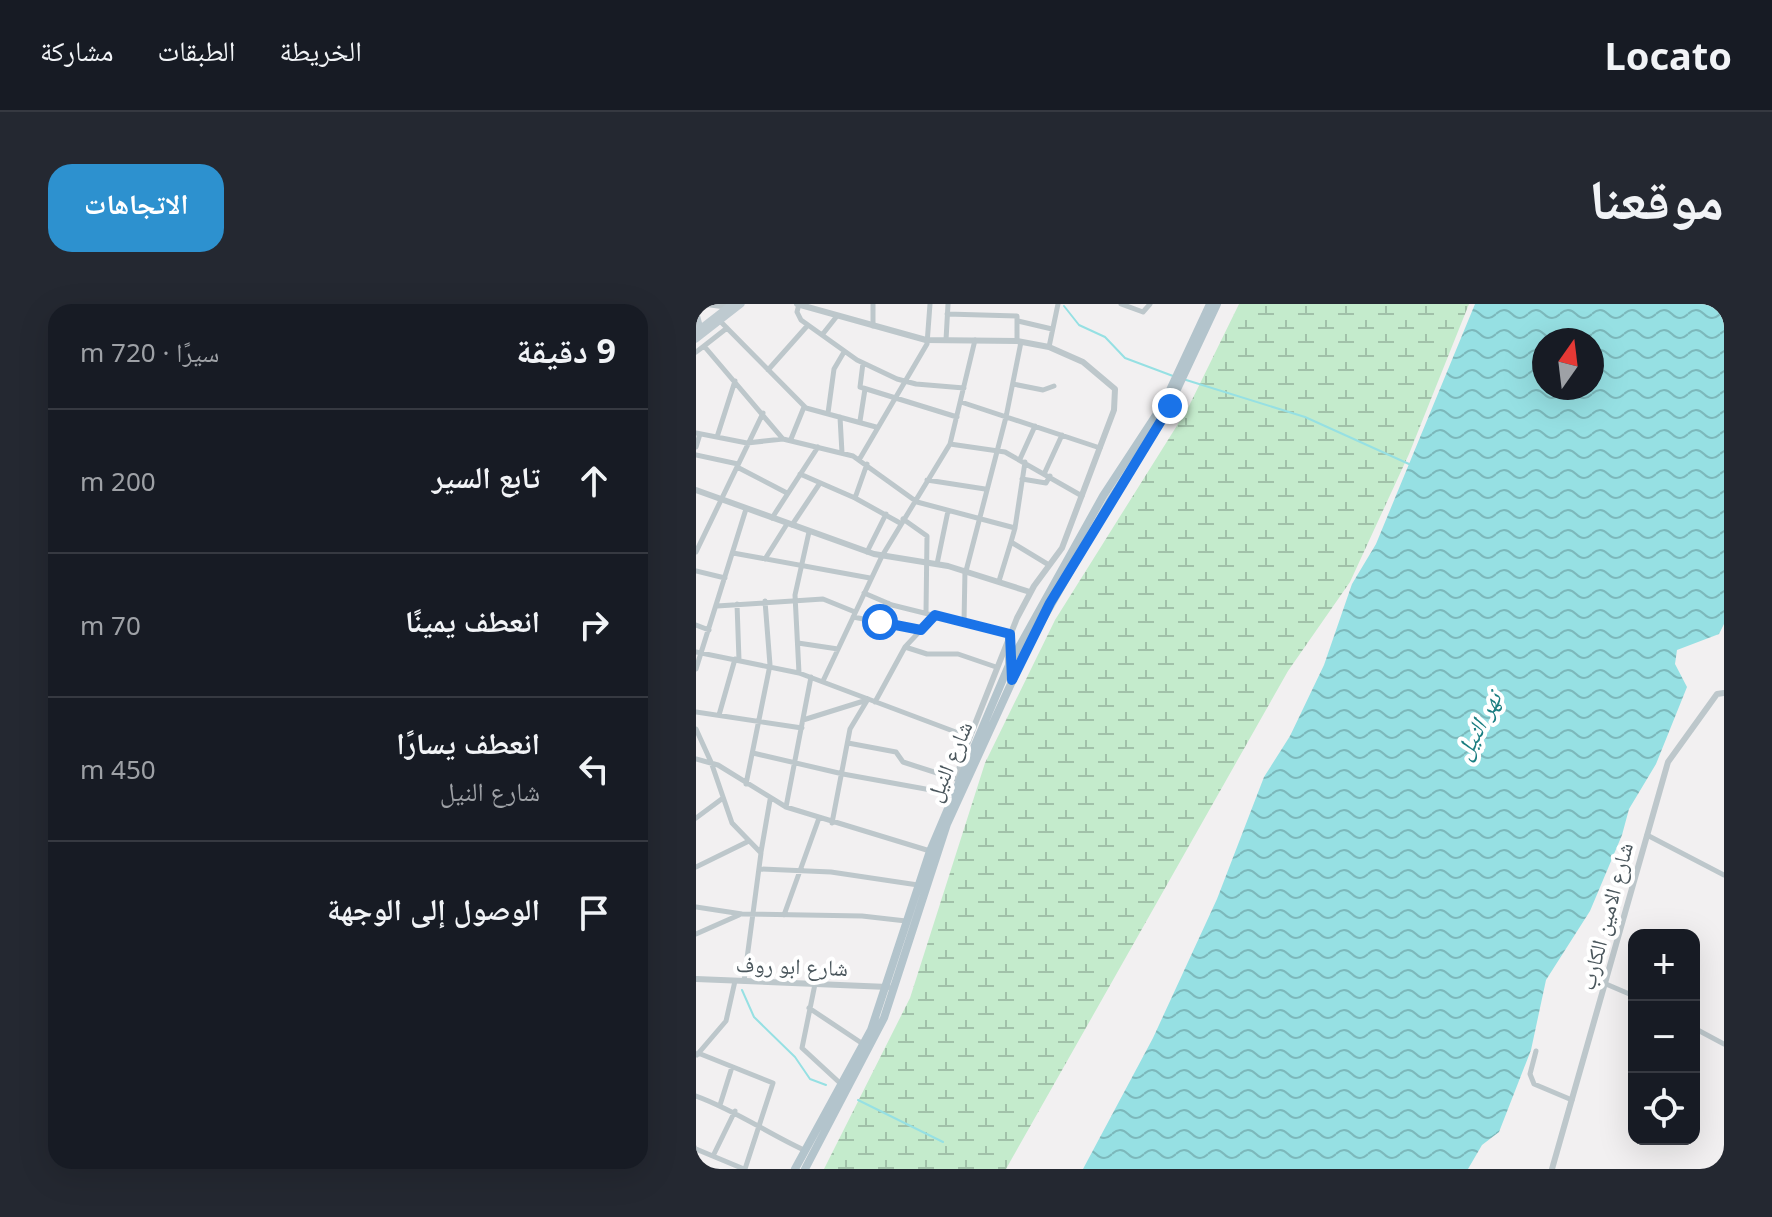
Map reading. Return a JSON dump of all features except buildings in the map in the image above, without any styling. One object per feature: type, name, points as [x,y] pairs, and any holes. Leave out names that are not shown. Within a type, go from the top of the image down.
[{"type":"main road","points":[[701,331],[742,304]]},
{"type":"main road","points":[[1175,387],[1210,304]]},
{"type":"main road","points":[[1183,369],[1217,304]]},
{"type":"main road","points":[[696,339],[726,305]]},
{"type":"main road","points":[[696,314],[701,331]]},
{"type":"main road","name":"شارع النيل","points":[[795,1169],[864,1045],[891,988],[907,921],[930,851],[1009,665],[1103,496],[1175,387]]},
{"type":"main road","name":"شارع النيل","points":[[805,1169],[870,1048],[936,853],[1012,680],[1050,603],[1175,387]]},
{"type":"main road","points":[[1009,635],[1012,680]]},
{"type":"street","points":[[707,304],[742,304]]},
{"type":"street","points":[[848,743],[896,752],[903,762],[959,779],[958,767],[1009,635],[1030,592],[1062,548],[1117,403],[1114,386],[1076,357],[1049,347],[1019,341],[929,340],[873,327],[822,308],[798,304],[797,314],[808,325],[863,363],[903,381],[964,388]]},
{"type":"street","points":[[873,304],[873,327]]},
{"type":"street","points":[[859,460],[929,340],[930,304]]},
{"type":"street","points":[[946,340],[948,304]]},
{"type":"street","points":[[1049,347],[1057,307],[1064,304]]},
{"type":"street","points":[[1121,304],[1143,312],[1150,304]]},
{"type":"street","points":[[947,314],[1018,316],[1019,341],[1013,384],[966,571],[964,623]]},
{"type":"street","points":[[822,335],[837,316]]},
{"type":"street","points":[[720,321],[804,407],[876,427]]},
{"type":"street","points":[[1018,321],[1052,329]]},
{"type":"street","points":[[768,370],[808,325]]},
{"type":"street","points":[[696,352],[727,328]]},
{"type":"street","points":[[701,331],[714,338]]},
{"type":"street","points":[[823,681],[870,578],[901,521],[950,444],[975,340]]},
{"type":"street","points":[[704,346],[783,439]]},
{"type":"street","points":[[828,413],[834,369],[844,352]]},
{"type":"street","points":[[863,363],[859,385],[865,389],[957,417]]},
{"type":"street","points":[[717,437],[735,380]]},
{"type":"street","points":[[1013,384],[1042,390],[1054,386]]},
{"type":"street","points":[[860,421],[865,389]]},
{"type":"street","points":[[961,402],[1100,448]]},
{"type":"street","points":[[791,439],[804,407]]},
{"type":"street","points":[[696,552],[699,540],[763,412]]},
{"type":"street","points":[[840,417],[842,453]]},
{"type":"street","points":[[999,581],[1015,528],[1022,460],[1035,426]]},
{"type":"street","points":[[696,447],[698,433],[747,443],[791,439],[842,453],[867,464],[914,501],[1015,528]]},
{"type":"street","points":[[1022,479],[1044,483],[1062,435]]},
{"type":"street","points":[[950,444],[996,450],[1022,460],[1082,496]]},
{"type":"street","points":[[772,518],[818,447]]},
{"type":"street","points":[[696,455],[737,466],[787,493]]},
{"type":"street","points":[[855,498],[867,464]]},
{"type":"street","points":[[800,474],[925,533],[926,613]]},
{"type":"street","points":[[927,480],[985,489]]},
{"type":"street","points":[[765,559],[820,483]]},
{"type":"street","points":[[696,490],[867,552],[966,571],[1030,592]]},
{"type":"street","points":[[696,669],[746,509]]},
{"type":"street","points":[[937,564],[948,511]]},
{"type":"street","points":[[867,552],[886,514]]},
{"type":"street","points":[[799,673],[795,599],[809,532]]},
{"type":"street","points":[[1011,542],[1049,565]]},
{"type":"street","points":[[733,553],[870,578]]},
{"type":"street","points":[[696,571],[725,578]]},
{"type":"street","points":[[864,593],[888,603],[1009,635]]},
{"type":"street","points":[[717,606],[795,599],[825,600],[854,614],[921,630]]},
{"type":"street","points":[[746,784],[770,665],[765,601]]},
{"type":"street","points":[[880,622],[888,603]]},
{"type":"street","points":[[719,715],[737,659],[737,604]]},
{"type":"street","points":[[832,823],[852,725],[872,700],[905,647],[935,615]]},
{"type":"street","points":[[696,625],[709,630]]},
{"type":"street","points":[[798,643],[838,649]]},
{"type":"street","points":[[905,647],[927,654],[958,654],[996,667]]},
{"type":"street","points":[[699,653],[799,673],[969,737]]},
{"type":"street","points":[[786,807],[811,677]]},
{"type":"street","name":"شارع الامين الكارب","points":[[1552,1169],[1671,754],[1723,690]]},
{"type":"street","points":[[803,720],[872,700]]},
{"type":"street","points":[[696,712],[802,728]]},
{"type":"street","points":[[696,729],[732,823],[761,853]]},
{"type":"street","points":[[753,753],[843,774],[953,794]]},
{"type":"street","points":[[696,759],[711,762],[786,807],[930,851]]},
{"type":"street","points":[[720,790],[733,774]]},
{"type":"street","points":[[696,818],[723,798]]},
{"type":"street","points":[[744,981],[770,800]]},
{"type":"street","points":[[784,915],[819,818]]},
{"type":"street","points":[[1646,834],[1724,875]]},
{"type":"street","points":[[696,867],[749,841]]},
{"type":"street","points":[[760,869],[801,870],[918,886]]},
{"type":"street","points":[[696,907],[742,914],[862,916],[907,921]]},
{"type":"street","points":[[696,934],[742,914]]},
{"type":"street","name":"شارع ابو روف","points":[[696,979],[891,988]]},
{"type":"street","points":[[696,1149],[744,1169],[773,1083],[697,1054],[726,1021],[735,981]]},
{"type":"street","points":[[815,984],[802,1048],[842,1084]]},
{"type":"street","points":[[1606,984],[1628,993]]},
{"type":"street","points":[[809,1008],[864,1045]]},
{"type":"street","points":[[1700,1031],[1724,1044]]},
{"type":"street","points":[[1536,1051],[1530,1074],[1534,1084],[1572,1100]]},
{"type":"street","points":[[720,1105],[732,1067]]},
{"type":"street","points":[[696,1096],[735,1111],[804,1150]]},
{"type":"street","points":[[713,1156],[735,1111]]},
{"type":"green space","points":[[1239,304],[1469,304],[1409,454],[1350,582],[1288,671],[1006,1169],[824,1169],[910,998],[985,763],[1055,620],[1188,408]]},
{"type":"water","name":"نهر النيل","points":[[1475,304],[1724,304],[1724,624],[1719,634],[1677,650],[1675,664],[1687,687],[1656,764],[1629,809],[1622,835],[1590,911],[1546,980],[1531,1050],[1499,1132],[1482,1145],[1468,1169],[1083,1169],[1153,1038],[1217,899],[1264,777],[1290,736],[1324,665],[1352,584],[1376,544]]},
{"type":"waterway","points":[[1064,306],[1079,325],[1105,337],[1125,358],[1173,376]]},
{"type":"waterway","points":[[1183,379],[1305,417],[1409,464]]},
{"type":"waterway","points":[[742,990],[754,1017],[795,1057],[810,1079],[826,1085]]},
{"type":"waterway","points":[[858,1100],[943,1142]]},
{"type":"route","points":[[880,622],[921,630],[935,615],[1010,634],[1008,656],[1012,680],[1050,603],[1170,406]]}]
